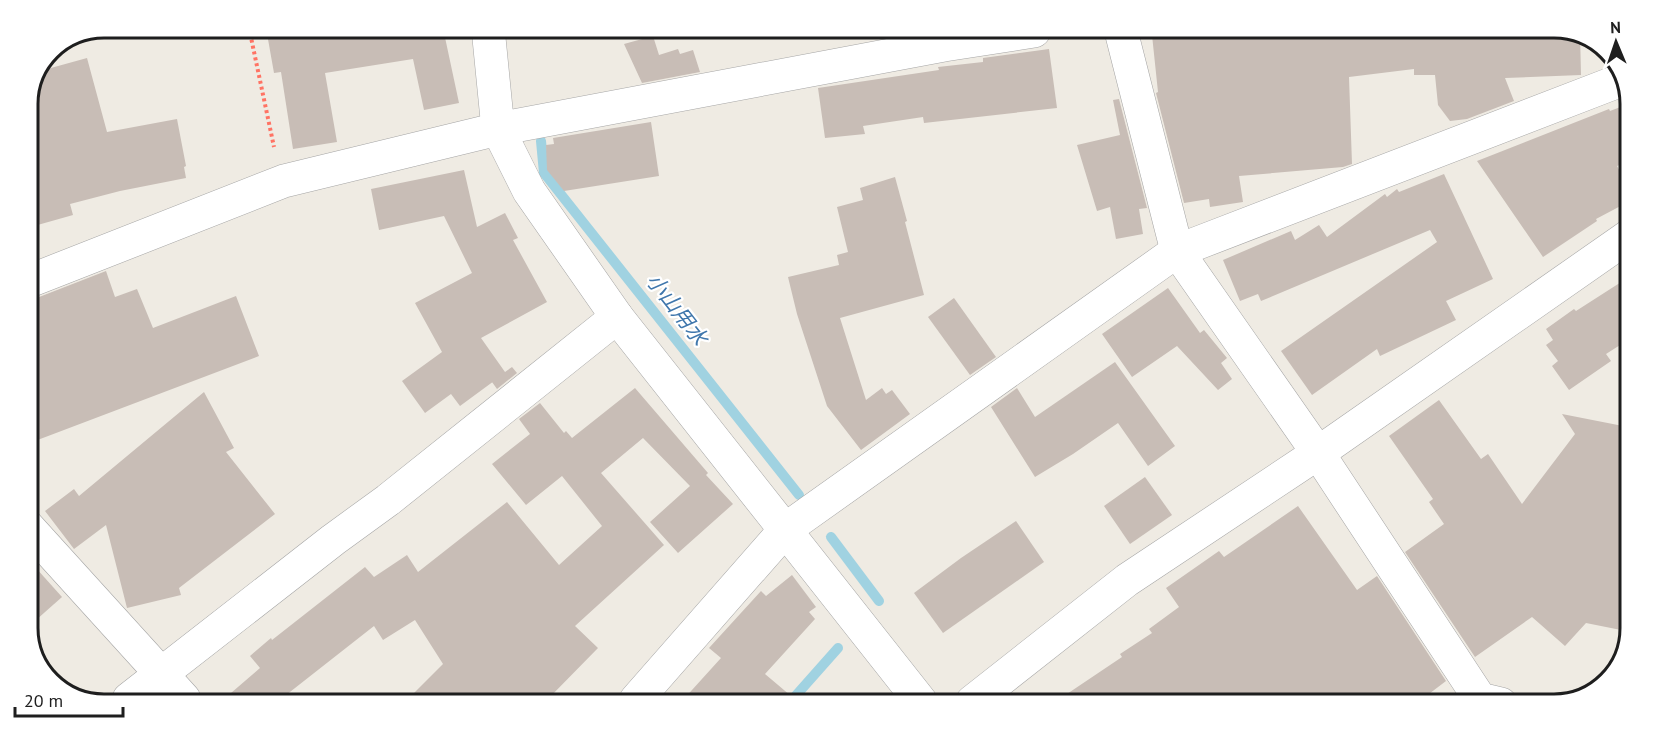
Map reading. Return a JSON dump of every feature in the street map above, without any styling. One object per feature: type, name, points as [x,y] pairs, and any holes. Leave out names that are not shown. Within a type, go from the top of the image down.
[{"type":"street","points":[[489,38],[498,129],[529,190],[617,317],[915,694]]},
{"type":"street","points":[[38,278],[284,181],[498,129],[937,38]]},
{"type":"street","points":[[1122,38],[1177,251],[1318,453],[1480,694]]},
{"type":"street","points":[[641,694],[786,530],[1177,251],[1617,82]]},
{"type":"street","points":[[982,694],[1127,580],[1318,453],[1620,242]]},
{"type":"street","points":[[135,694],[388,500],[617,317]]},
{"type":"street","points":[[38,538],[180,694]]},
{"type":"path","points":[[251,38],[274,150]]},
{"type":"building","points":[[268,38],[445,38],[459,103],[424,110],[413,59],[325,73],[337,142],[293,149],[281,72],[274,73]]},
{"type":"building","points":[[654,38],[659,55],[678,49],[680,54],[693,50],[700,72],[642,83],[624,44]]},
{"type":"building","points":[[1152,38],[1555,38],[1580,42],[1581,75],[1505,78],[1514,101],[1467,119],[1450,121],[1438,105],[1435,75],[1414,75],[1414,69],[1349,77],[1352,164],[1343,167],[1239,176],[1243,202],[1210,207],[1209,199],[1184,203],[1156,93],[1158,92]]},
{"type":"building","points":[[1049,49],[1057,108],[924,123],[923,117],[863,126],[865,134],[825,138],[818,88],[939,70],[938,67],[983,62],[983,58]]},
{"type":"building","points":[[87,58],[107,132],[177,119],[186,166],[184,167],[186,178],[70,204],[73,215],[38,225],[38,99],[42,78],[48,69]]},
{"type":"building","points":[[1119,99],[1147,208],[1139,209],[1143,234],[1116,239],[1110,207],[1097,211],[1077,145],[1120,135],[1113,100]]},
{"type":"building","points":[[1620,107],[1620,165],[1617,166],[1620,172],[1620,206],[1596,219],[1597,221],[1543,257],[1477,161],[1609,109],[1610,111]]},
{"type":"building","points":[[651,122],[659,176],[564,191],[547,170],[546,145],[554,144],[553,138]]},
{"type":"building","points":[[464,170],[477,227],[505,213],[518,238],[513,240],[547,302],[481,338],[505,372],[512,367],[517,373],[497,389],[492,382],[460,406],[451,394],[425,413],[402,381],[442,352],[415,303],[472,273],[444,216],[379,230],[371,189]]},
{"type":"building","points":[[1444,174],[1493,279],[1446,301],[1456,320],[1380,356],[1377,349],[1312,395],[1281,351],[1437,242],[1430,230],[1261,301],[1258,294],[1240,301],[1223,260],[1291,231],[1295,240],[1319,225],[1327,237],[1385,194],[1387,197],[1397,189],[1399,192]]},
{"type":"building","points":[[895,177],[924,295],[840,318],[866,400],[882,388],[886,394],[892,390],[910,414],[861,450],[827,406],[797,314],[788,277],[839,265],[837,255],[848,252],[837,207],[863,200],[860,188]]},
{"type":"building","points":[[106,271],[115,297],[137,289],[153,328],[236,296],[259,356],[38,440],[38,297]]},
{"type":"building","points":[[1620,283],[1620,345],[1606,354],[1611,361],[1569,390],[1552,366],[1558,361],[1546,345],[1553,340],[1546,329],[1574,309],[1576,311]]},
{"type":"building","points":[[1168,288],[1200,333],[1204,330],[1227,358],[1221,363],[1232,379],[1218,390],[1177,346],[1132,377],[1102,334]]},
{"type":"building","points":[[954,298],[996,357],[970,375],[928,317]]},
{"type":"building","points":[[1115,362],[1175,446],[1148,466],[1118,423],[1035,477],[991,407],[1017,388],[1035,417]]},
{"type":"building","points":[[635,388],[708,473],[706,475],[733,504],[678,553],[650,522],[690,486],[643,438],[601,473],[664,545],[575,626],[598,648],[553,694],[413,694],[443,664],[415,620],[383,640],[374,626],[287,694],[230,694],[260,668],[250,656],[365,567],[374,577],[407,555],[418,572],[507,502],[559,565],[602,526],[562,476],[526,505],[492,464],[530,434],[519,419],[540,403],[564,433],[566,431],[572,438]]},
{"type":"building","points":[[204,392],[234,448],[226,452],[275,514],[179,588],[181,595],[127,608],[106,525],[74,549],[45,511],[74,489],[79,496]]},
{"type":"building","points":[[1439,400],[1481,459],[1488,454],[1522,504],[1575,434],[1562,414],[1620,425],[1620,630],[1586,623],[1565,646],[1532,617],[1475,657],[1405,552],[1444,524],[1429,502],[1433,499],[1389,436]]},
{"type":"building","points":[[1145,477],[1172,515],[1130,544],[1104,506]]},
{"type":"building","points":[[1298,506],[1357,590],[1377,576],[1446,681],[1429,694],[1067,694],[1122,657],[1120,654],[1152,633],[1149,629],[1179,607],[1166,588],[1219,551],[1224,557]]},
{"type":"building","points":[[1016,521],[1044,562],[943,633],[914,593]]},
{"type":"building","points":[[38,570],[62,597],[38,618]]},
{"type":"building","points":[[792,575],[816,607],[809,612],[815,619],[765,674],[789,694],[688,694],[721,658],[709,648],[761,591],[766,596]]},
{"type":"waterway","name":"小山用水","points":[[541,141],[544,173],[799,495]]},
{"type":"waterway","name":"小山用水","points":[[831,537],[879,601]]},
{"type":"waterway","name":"小山用水","points":[[797,694],[838,648]]}]
